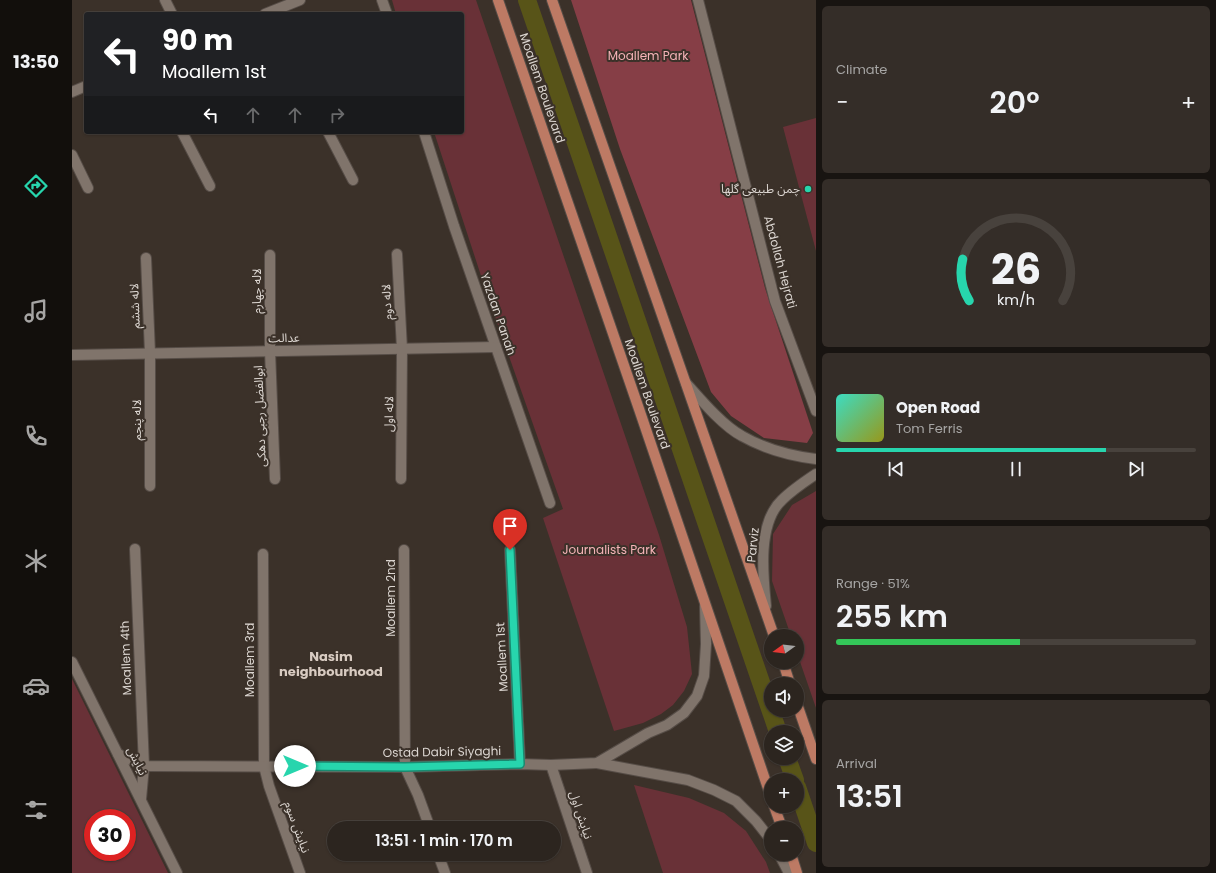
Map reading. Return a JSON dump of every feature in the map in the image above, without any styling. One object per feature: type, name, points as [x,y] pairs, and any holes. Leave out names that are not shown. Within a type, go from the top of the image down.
[{"type":"main road","name":"Moallem Boulevard","points":[[498,0],[764,776]]},
{"type":"main road","points":[[552,0],[772,629]]},
{"type":"main road","points":[[801,717],[816,759]]},
{"type":"main road","points":[[793,861],[797,873]]},
{"type":"street","points":[[165,0],[171,12]]},
{"type":"street","points":[[270,12],[300,0]]},
{"type":"street","points":[[382,0],[386,12]]},
{"type":"street","name":"Abdollah Hejrati","points":[[698,0],[776,301],[816,411]]},
{"type":"street","points":[[72,92],[84,87]]},
{"type":"street","points":[[183,134],[210,186]]},
{"type":"street","points":[[329,134],[353,180]]},
{"type":"street","name":"Yazdan Panah","points":[[425,134],[454,226],[550,503]]},
{"type":"street","points":[[72,155],[88,188]]},
{"type":"street","name":"لاله دوم","points":[[397,254],[402,349]]},
{"type":"street","name":"لاله چهارم","points":[[270,256],[270,351]]},
{"type":"street","name":"لاله ششم","points":[[146,258],[150,353]]},
{"type":"street","name":"عدالت","points":[[72,355],[496,347]]},
{"type":"street","name":"لاله اول","points":[[401,479],[402,349]]},
{"type":"street","name":"ابوالفضل رجبی دهکی","points":[[270,351],[275,479]]},
{"type":"street","name":"لاله پنجم","points":[[150,353],[150,486]]},
{"type":"street","points":[[686,383],[716,415],[741,436],[772,450],[816,459]]},
{"type":"street","name":"Parviz","points":[[767,616],[763,559],[764,537],[770,518],[780,501],[816,474]]},
{"type":"street","name":"Moallem 4th","points":[[135,549],[144,766],[141,799]]},
{"type":"street","name":"Moallem 2nd","points":[[404,550],[405,767]]},
{"type":"street","name":"Moallem 1st","points":[[510,550],[520,764]]},
{"type":"street","name":"Moallem 3rd","points":[[263,554],[264,766]]},
{"type":"street","name":"Ostad Dabir Siyaghi","points":[[144,766],[405,767],[597,763],[648,733],[667,725],[684,713],[697,696],[704,676],[706,644],[705,604]]},
{"type":"street","name":"نيايش","points":[[72,662],[177,873]]},
{"type":"street","points":[[118,754],[144,766]]},
{"type":"street","points":[[597,763],[688,780],[714,790],[736,801],[764,831]]},
{"type":"street","name":"نیایش اول","points":[[551,765],[587,873]]},
{"type":"street","name":"نیایش سوم","points":[[264,766],[269,786],[300,873]]},
{"type":"street","points":[[405,767],[418,795],[427,821]]},
{"type":"street","points":[[441,861],[445,873]]},
{"type":"street","points":[[783,861],[789,873]]},
{"type":"green space","name":"Journalists Park","points":[[392,0],[476,0],[659,535],[687,627],[692,674],[684,691],[673,705],[661,714],[643,723],[614,731],[543,518],[563,509],[487,294],[435,134],[464,134],[464,12],[395,12]]},
{"type":"green space","name":"Moallem Park","points":[[571,0],[691,0],[765,288],[813,433],[807,443],[764,438],[731,416],[711,392],[620,149]]},
{"type":"green space","name":"چمن طبیعی گلها","points":[[816,118],[816,251],[783,127]]},
{"type":"green space","points":[[816,491],[816,708],[803,669],[804,669],[804,629],[789,629],[772,581],[773,534],[792,505]]},
{"type":"green space","points":[[72,679],[168,873],[72,873]]},
{"type":"green space","points":[[634,785],[689,798],[724,813],[746,831],[766,862],[770,873],[663,873]]},
{"type":"waterway","points":[[527,0],[776,725]]},
{"type":"waterway","points":[[790,765],[792,773]]},
{"type":"waterway","points":[[804,808],[816,843]]},
{"type":"place","name":"چمن طبیعی گلها","points":[[808,189]]},
{"type":"district","name":"Nasim neighbourhood","points":[[331,664]]},
{"type":"route","points":[[295,766],[405,767],[520,764],[510,550]]}]
